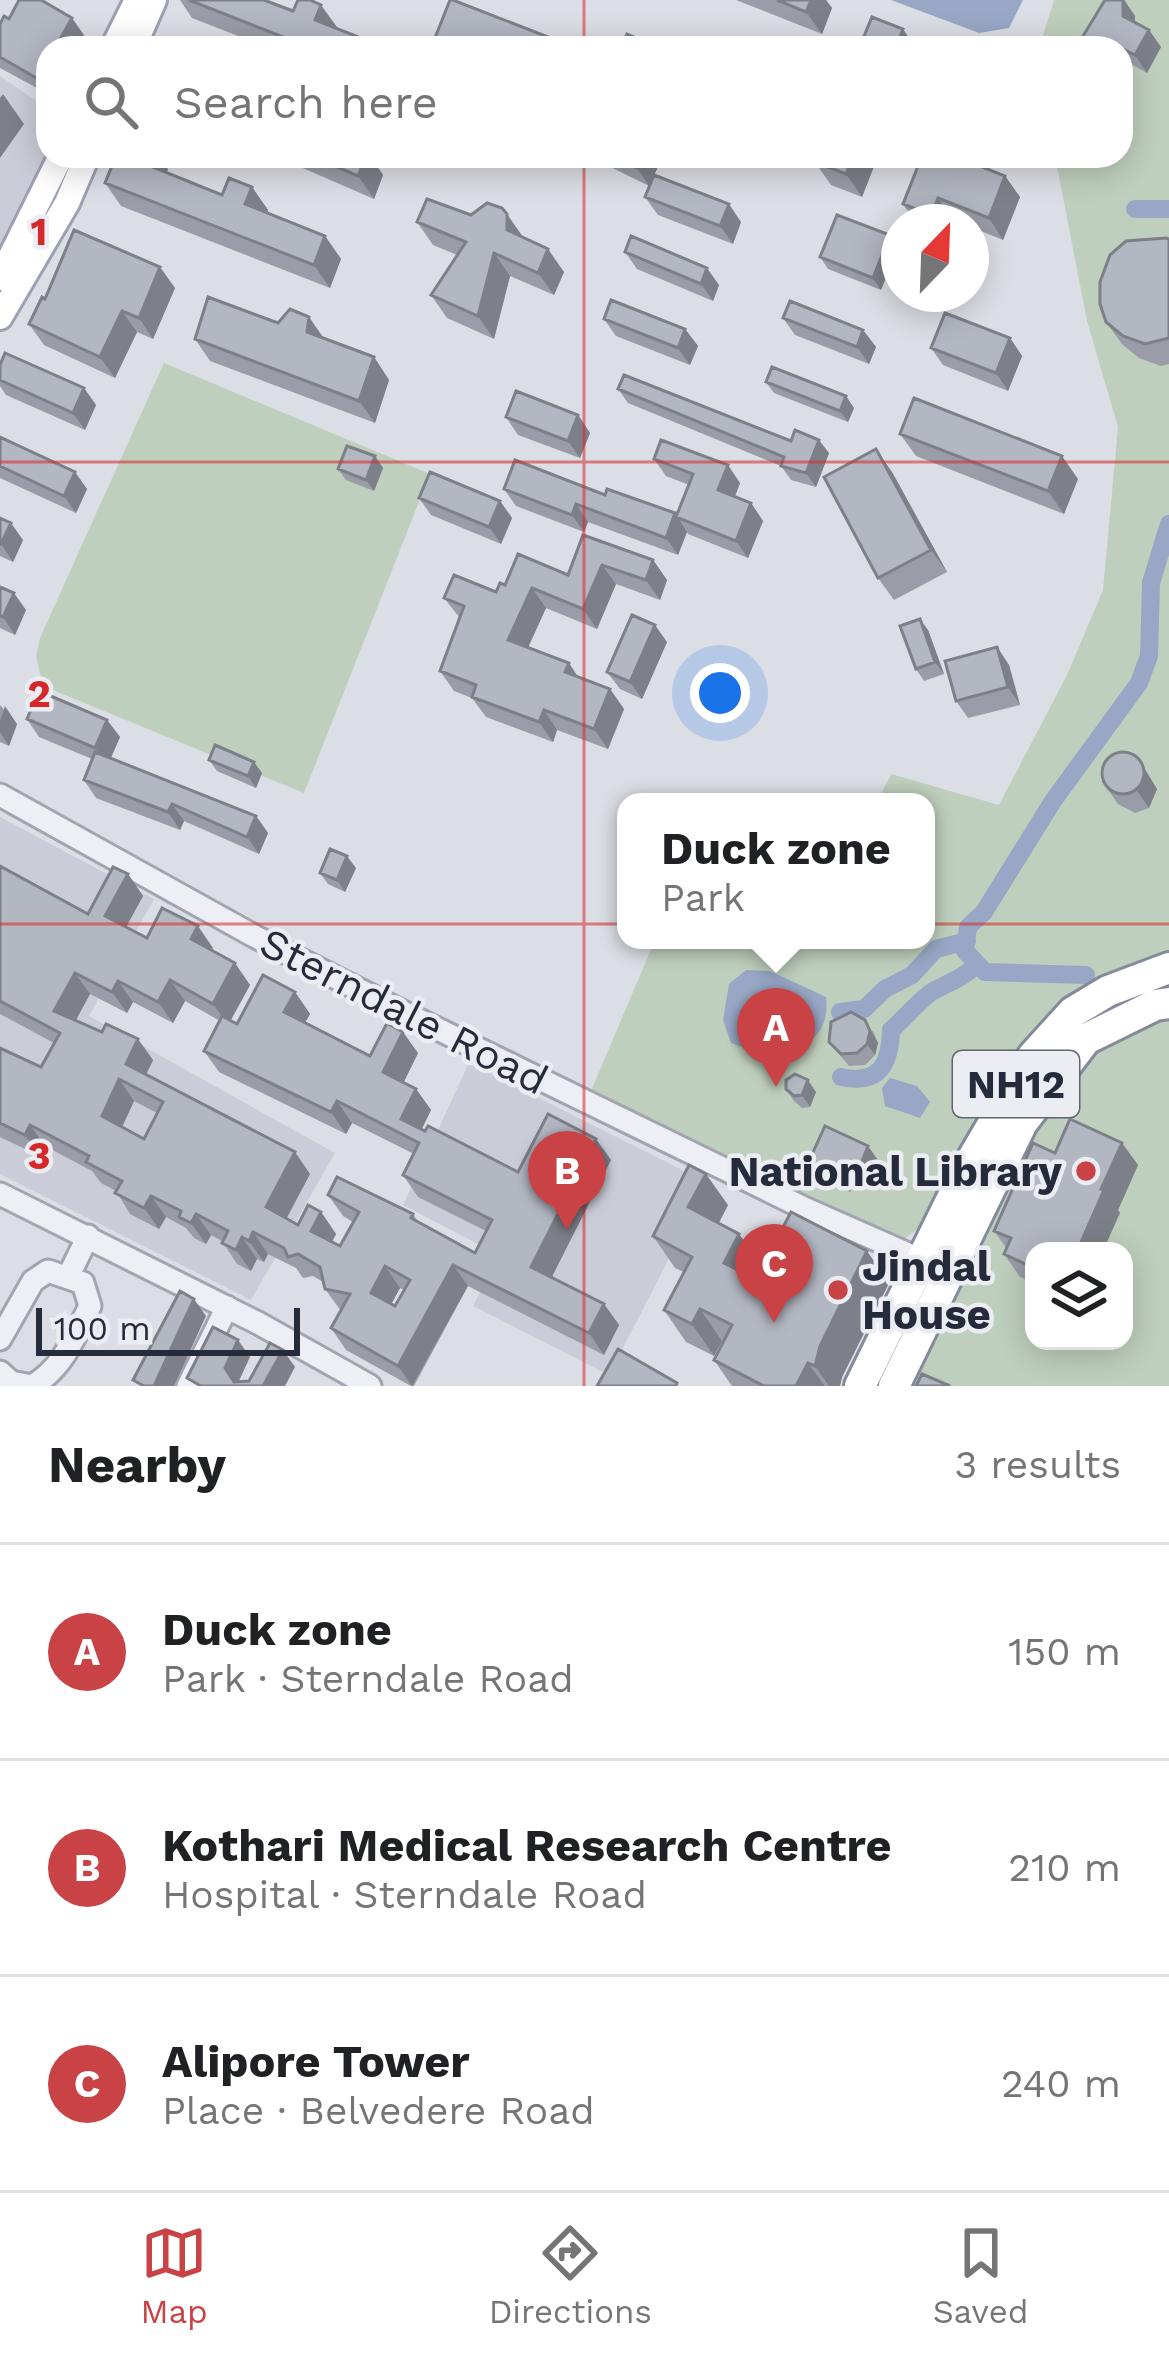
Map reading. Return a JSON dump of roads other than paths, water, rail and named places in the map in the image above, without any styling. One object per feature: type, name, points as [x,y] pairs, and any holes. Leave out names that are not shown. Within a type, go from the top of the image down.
[{"type":"highway","name":"NH12","points":[[894,1386],[968,1168],[1033,1056],[1073,1012],[1108,991],[1169,968]]},
{"type":"highway","name":"NH12","points":[[860,1386],[1022,1124],[1086,1039],[1169,1003]]},
{"type":"main road","points":[[119,36],[137,0]]},
{"type":"main road","points":[[138,36],[154,0]]},
{"type":"main road","points":[[0,278],[55,168]]},
{"type":"main road","points":[[0,317],[67,203],[82,168]]},
{"type":"street","name":"Sterndale Road","points":[[0,795],[254,936],[409,1015],[802,1207],[934,1266]]},
{"type":"street","points":[[0,1195],[226,1307],[370,1386]]},
{"type":"street","points":[[68,1277],[88,1236]]},
{"type":"street","points":[[0,1339],[33,1281],[48,1270],[83,1283],[90,1306],[50,1376],[32,1386],[11,1382],[0,1372]]},
{"type":"street","points":[[188,1386],[226,1307]]},
{"type":"street","points":[[263,1365],[279,1335]]},
{"type":"water","points":[[891,0],[1023,0],[1009,28],[979,33]]},
{"type":"water","points":[[746,970],[770,971],[826,997],[820,1031],[796,1048],[780,1051],[731,1043],[723,1020],[729,984]]},
{"type":"water","points":[[890,1078],[917,1086],[930,1102],[920,1118],[885,1106],[882,1088]]},
{"type":"waterway","points":[[1135,209],[1169,209]]},
{"type":"waterway","points":[[1086,975],[985,972],[965,951],[968,927],[984,912],[1053,801],[1139,683],[1149,656],[1151,583],[1169,524]]},
{"type":"waterway","points":[[840,1012],[864,1009],[885,989],[912,975],[936,949],[967,941]]},
{"type":"waterway","points":[[841,1077],[865,1078],[880,1070],[891,1030],[930,993],[977,964]]},
{"type":"place","name":"Duck zone","points":[[776,1087]]},
{"type":"place","name":"National Library","points":[[1086,1171]]},
{"type":"place","name":"Kothari Medical Research Centre","points":[[567,1230]]},
{"type":"place","name":"Jindal House","points":[[838,1290]]},
{"type":"place","name":"Alipore Tower","points":[[774,1323]]}]
